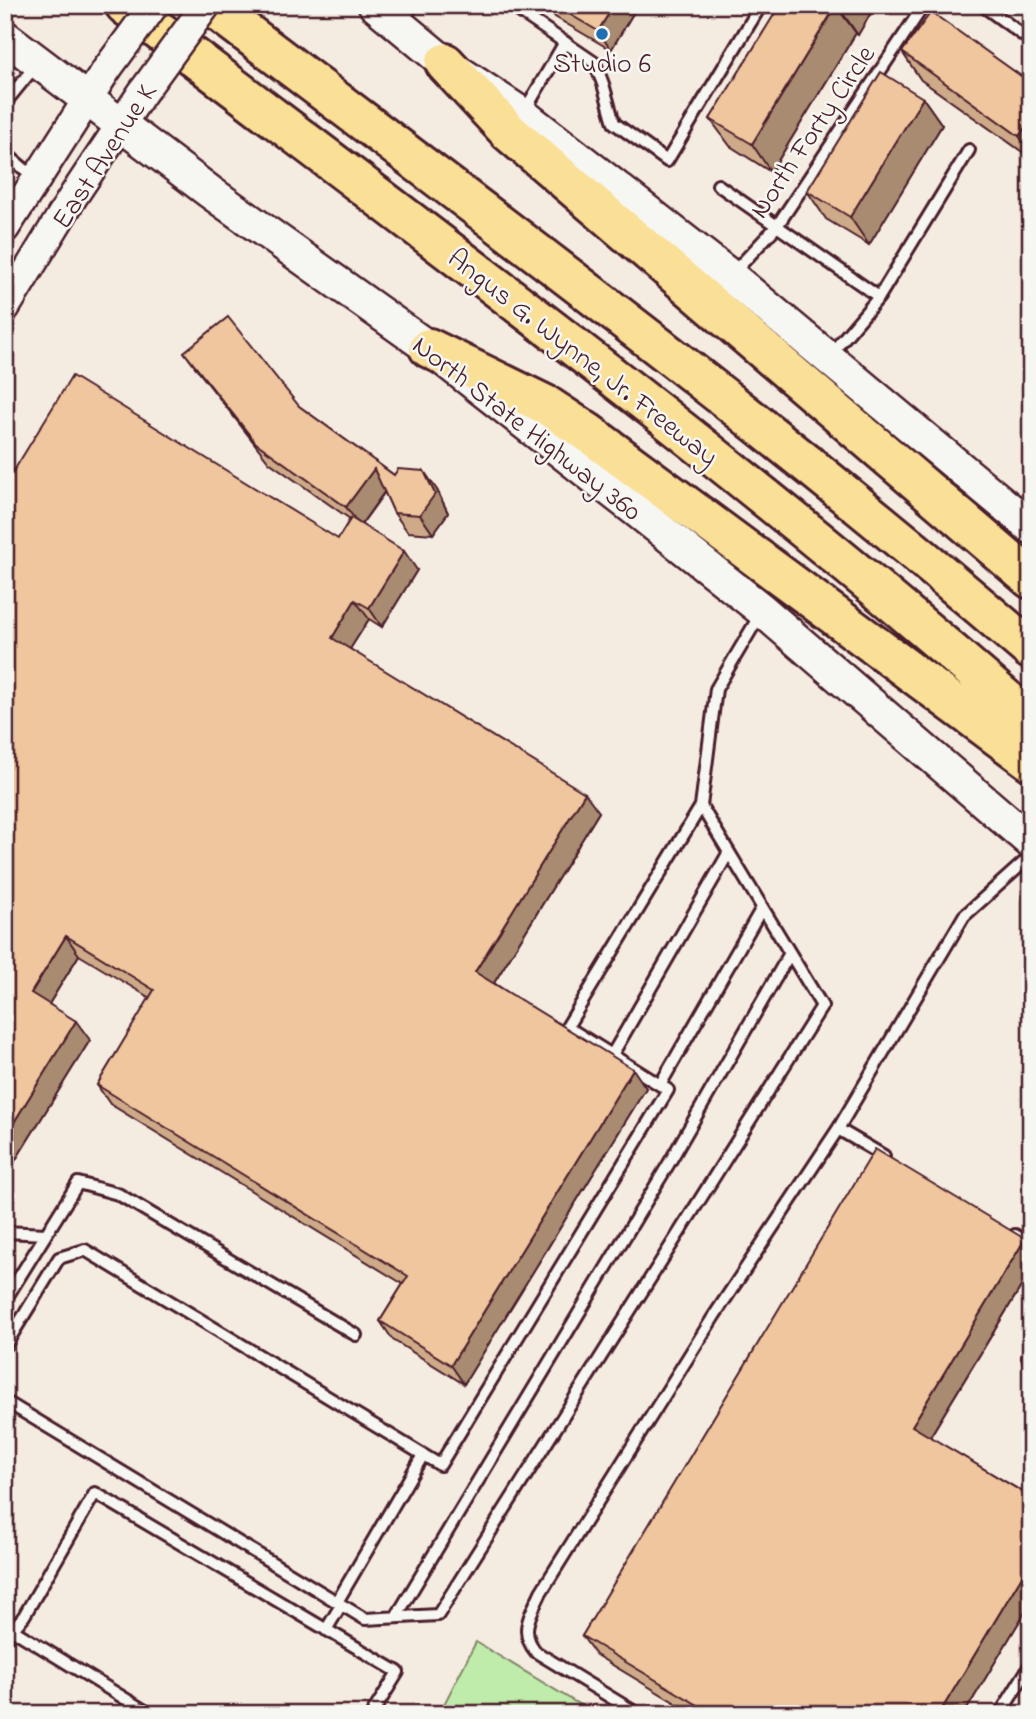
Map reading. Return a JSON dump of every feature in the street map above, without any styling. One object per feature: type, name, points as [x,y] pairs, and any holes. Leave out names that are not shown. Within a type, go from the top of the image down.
[{"type":"highway","name":"Angus G. Wynne, Jr. Freeway","points":[[125,5],[683,431],[864,577],[1031,721]]},
{"type":"highway","name":"Angus G. Wynne, Jr. Freeway","points":[[208,5],[676,358],[886,527],[1031,650]]},
{"type":"highway","points":[[445,63],[509,132],[1031,579]]},
{"type":"highway","points":[[429,348],[546,405],[587,432],[1031,761]]},
{"type":"main road","points":[[395,11],[445,63],[522,114],[730,276],[1031,527]]},
{"type":"main road","name":"North State Highway 360","points":[[5,37],[283,246],[429,348],[762,610],[1031,842]]},
{"type":"street","name":"East Avenue K","points":[[5,228],[107,69],[154,5]]},
{"type":"street","name":"East Avenue K","points":[[8,298],[142,93],[208,5]]},
{"type":"lane","points":[[510,5],[595,63],[614,122],[667,161],[761,5]]},
{"type":"lane","name":"North Forty Circle","points":[[730,276],[778,226],[923,5]]},
{"type":"lane","points":[[982,5],[1031,41]]},
{"type":"lane","points":[[522,114],[565,42]]},
{"type":"lane","points":[[5,103],[38,62]]},
{"type":"lane","points":[[828,357],[878,297],[969,150]]},
{"type":"lane","points":[[5,153],[35,178]]},
{"type":"lane","points":[[718,185],[878,297]]},
{"type":"lane","points":[[5,1346],[59,1258],[85,1250],[440,1465],[668,1090],[567,1027],[701,806],[716,689],[762,610]]},
{"type":"lane","points":[[5,1401],[365,1619],[438,1615],[822,1006],[701,806]]},
{"type":"lane","points":[[612,1055],[729,852]]},
{"type":"lane","points":[[638,1714],[536,1652],[528,1643],[526,1626],[541,1592],[699,1339],[838,1129],[964,916],[1031,856]]},
{"type":"lane","points":[[660,1085],[762,908]]},
{"type":"lane","points":[[396,1617],[668,1165],[790,953]]},
{"type":"lane","points":[[838,1129],[894,1163]]},
{"type":"lane","points":[[5,1300],[78,1182],[118,1194],[356,1335]]},
{"type":"lane","points":[[1008,1231],[1031,1244]]},
{"type":"lane","points":[[5,1232],[46,1234]]},
{"type":"lane","points":[[1031,1352],[1028,1357],[1031,1359]]},
{"type":"lane","points":[[326,1630],[423,1455]]},
{"type":"lane","points":[[5,1639],[24,1616],[95,1493],[398,1672],[372,1714]]},
{"type":"lane","points":[[13,1630],[150,1714]]},
{"type":"lane","points":[[1000,1714],[1031,1664]]},
{"type":"lane","points":[[1019,1684],[1031,1690]]},
{"type":"green space","points":[[476,1642],[595,1714],[439,1714]]},
{"type":"building","points":[[554,5],[614,5],[598,31]]},
{"type":"building","points":[[780,5],[840,5],[839,8],[836,6],[752,144],[710,119]]},
{"type":"building","points":[[931,12],[1031,83],[1031,119],[1019,136],[902,52]]},
{"type":"building","points":[[881,72],[923,98],[850,217],[807,191]]},
{"type":"building","points":[[228,317],[299,406],[394,475],[398,469],[424,471],[435,494],[420,515],[394,513],[374,469],[346,507],[256,443],[184,352]]},
{"type":"building","points":[[72,376],[338,539],[351,518],[404,551],[369,608],[355,600],[332,638],[585,793],[475,972],[633,1069],[451,1365],[380,1321],[408,1276],[97,1085],[154,990],[66,936],[31,993],[76,1021],[5,1137],[5,485]]},
{"type":"building","points":[[875,1149],[1025,1239],[912,1426],[1031,1497],[1031,1561],[939,1714],[713,1714],[582,1636]]},
{"type":"place","name":"Studio 6","points":[[602,34]]}]
